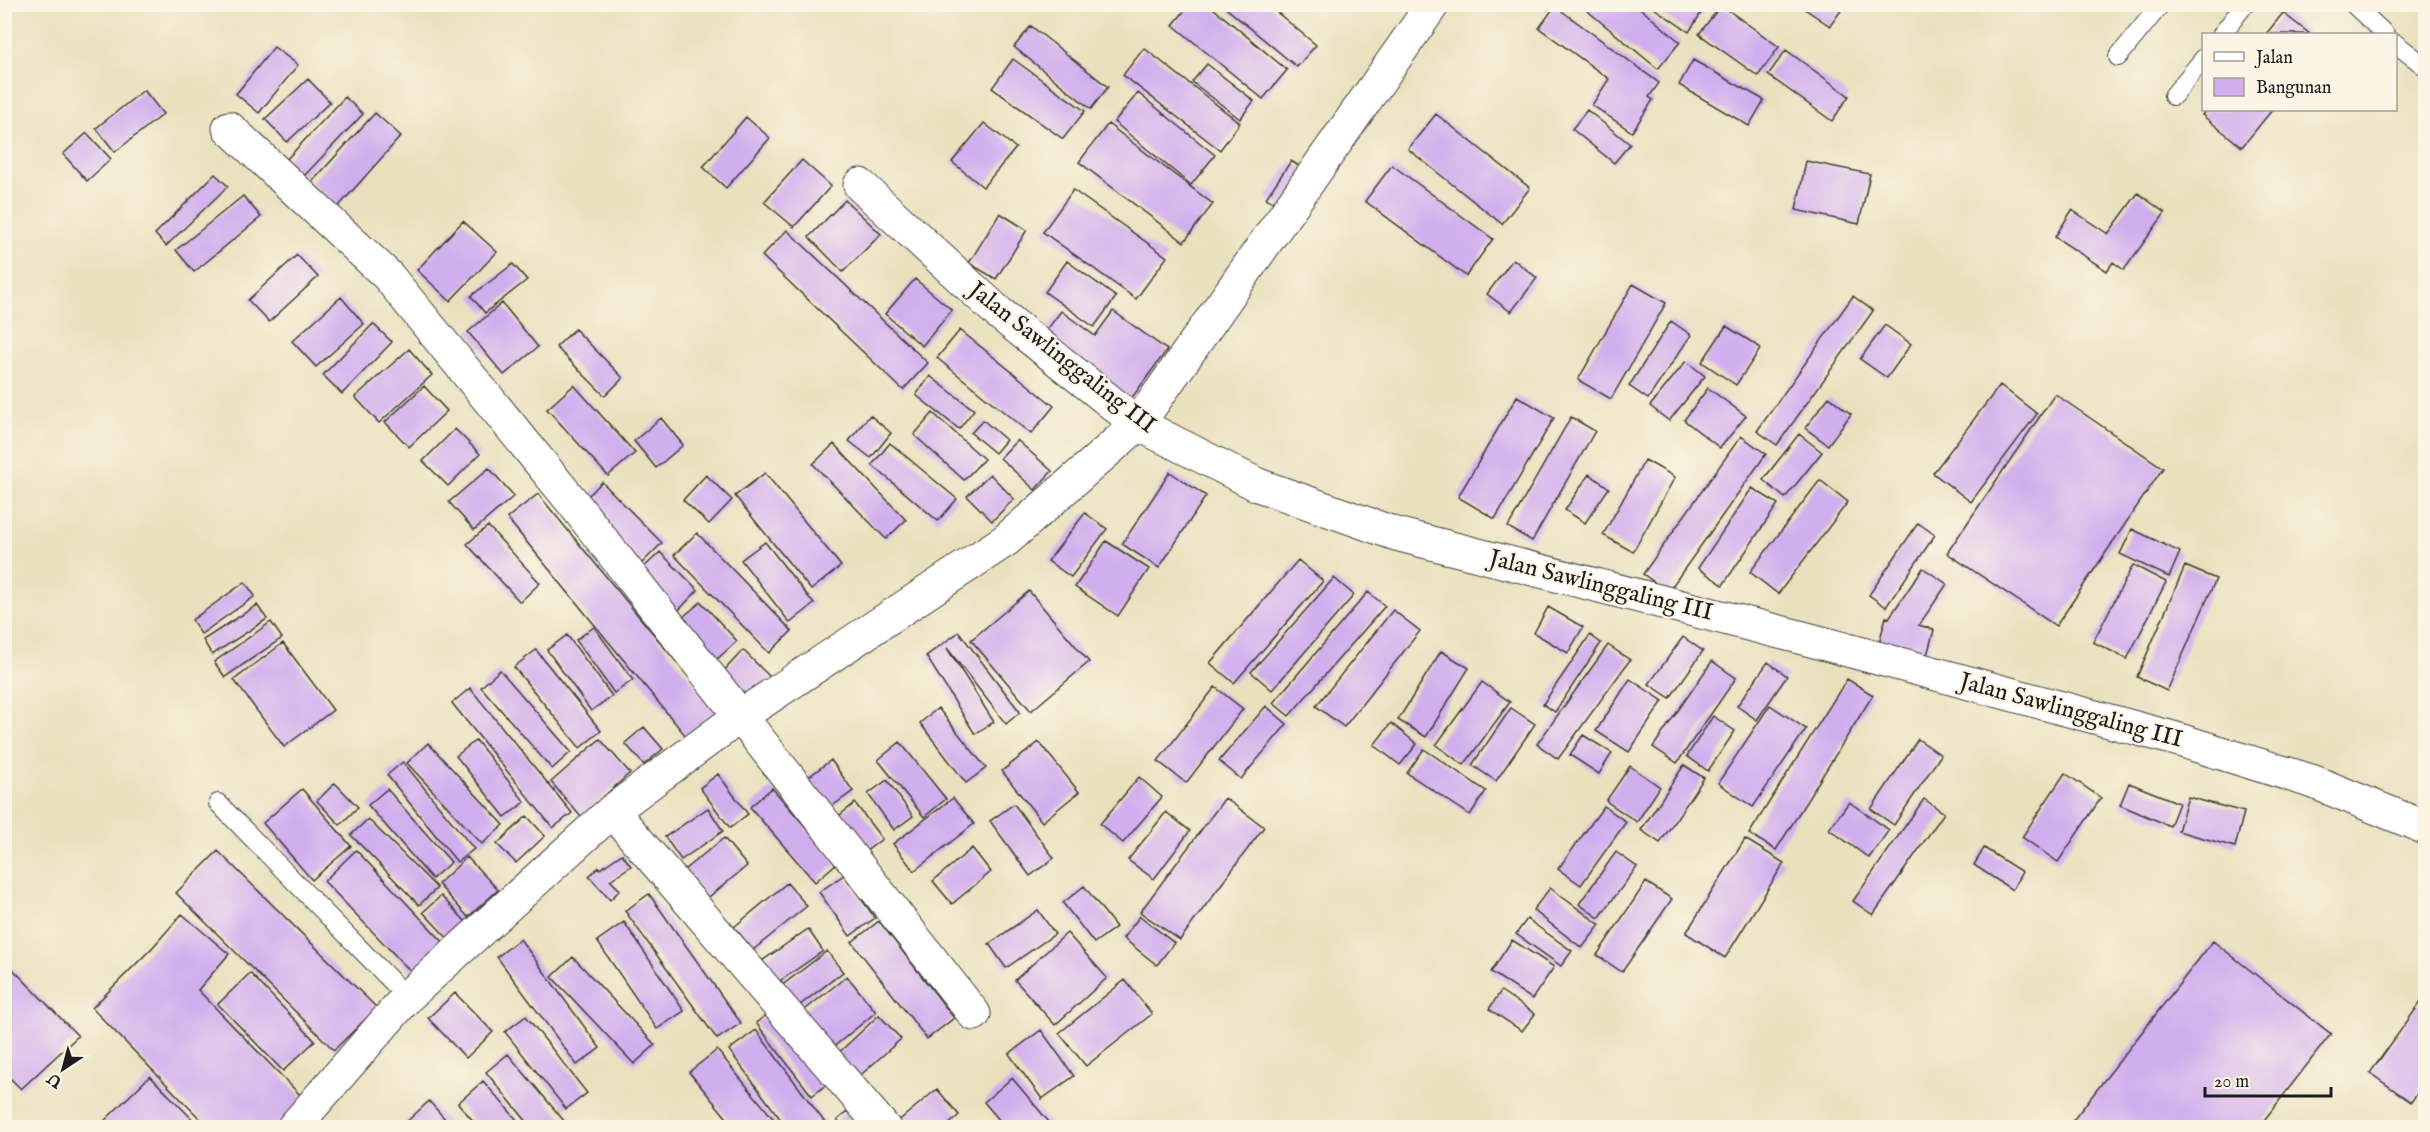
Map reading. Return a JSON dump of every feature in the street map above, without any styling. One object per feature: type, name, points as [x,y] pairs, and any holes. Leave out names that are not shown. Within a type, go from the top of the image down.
[{"type":"street","points":[[293,1128],[407,997],[612,811],[739,717],[1006,540],[1138,424],[1433,4]]},
{"type":"street","points":[[229,128],[388,276],[574,504],[974,1014]]},
{"type":"street","name":"Jalan Sawlinggaling III","points":[[860,185],[999,313],[1138,424],[1258,485],[1396,534],[1807,639],[2176,739],[2314,782],[2426,828]]},
{"type":"street","points":[[612,811],[884,1128]]},
{"type":"lane","points":[[2118,57],[2161,4]]},
{"type":"lane","points":[[2223,33],[2245,4]]},
{"type":"lane","points":[[2353,4],[2384,33]]},
{"type":"lane","points":[[2397,45],[2426,67]]},
{"type":"lane","points":[[2173,96],[2202,60]]},
{"type":"lane","points":[[218,803],[407,997]]},
{"type":"building","points":[[1190,4],[1208,4],[1287,70],[1263,99],[1173,25]]},
{"type":"building","points":[[1221,4],[1267,4],[1316,45],[1297,67]]},
{"type":"building","points":[[1579,4],[1635,4],[1680,42],[1658,69]]},
{"type":"building","points":[[1648,4],[1702,4],[1705,7],[1689,32]]},
{"type":"building","points":[[1721,5],[1779,47],[1758,76],[1699,34]]},
{"type":"building","points":[[1799,5],[1845,5],[1830,26]]},
{"type":"building","points":[[1555,6],[1659,83],[1649,97],[1653,100],[1632,132],[1592,105],[1609,79],[1539,28]]},
{"type":"building","points":[[2283,13],[2309,33],[2267,33]]},
{"type":"building","points":[[1031,26],[1108,87],[1091,109],[1014,47]]},
{"type":"building","points":[[274,47],[298,65],[259,113],[236,94]]},
{"type":"building","points":[[1144,48],[1240,123],[1220,150],[1123,75]]},
{"type":"building","points":[[1786,50],[1849,96],[1832,121],[1768,75]]},
{"type":"building","points":[[1013,59],[1085,111],[1063,139],[992,88]]},
{"type":"building","points":[[1693,60],[1764,100],[1749,126],[1679,85]]},
{"type":"building","points":[[1207,64],[1254,101],[1240,119],[1192,82]]},
{"type":"building","points":[[308,79],[330,102],[287,142],[265,119]]},
{"type":"building","points":[[144,90],[163,114],[115,152],[96,128]]},
{"type":"building","points":[[1138,93],[1215,155],[1191,185],[1114,122]]},
{"type":"building","points":[[345,97],[363,114],[303,177],[286,160]]},
{"type":"building","points":[[1587,110],[1630,144],[1614,163],[1572,129]]},
{"type":"building","points":[[2205,111],[2271,111],[2242,147],[2202,115]]},
{"type":"building","points":[[375,113],[401,136],[338,207],[311,183]]},
{"type":"building","points":[[1436,114],[1530,188],[1502,224],[1408,149]]},
{"type":"building","points":[[746,117],[770,138],[726,188],[703,167]]},
{"type":"building","points":[[984,123],[1016,148],[983,187],[952,162]]},
{"type":"building","points":[[1108,124],[1213,204],[1184,242],[1079,162]]},
{"type":"building","points":[[87,133],[111,159],[87,181],[63,154]]},
{"type":"building","points":[[802,160],[831,186],[794,227],[764,202]]},
{"type":"building","points":[[1291,161],[1307,171],[1283,208],[1266,198]]},
{"type":"building","points":[[1806,161],[1870,174],[1859,224],[1796,210]]},
{"type":"building","points":[[1392,165],[1493,239],[1466,276],[1365,201]]},
{"type":"building","points":[[215,174],[228,186],[166,246],[155,234]]},
{"type":"building","points":[[1073,190],[1167,257],[1136,299],[1043,232]]},
{"type":"building","points":[[2138,193],[2165,213],[2124,270],[2113,262],[2107,271],[2055,237],[2072,210],[2108,234]]},
{"type":"building","points":[[243,196],[261,217],[194,272],[176,250]]},
{"type":"building","points":[[845,200],[881,234],[843,272],[809,237]]},
{"type":"building","points":[[1000,213],[1027,230],[996,279],[969,263]]},
{"type":"building","points":[[463,221],[497,252],[450,301],[417,270]]},
{"type":"building","points":[[787,230],[928,363],[903,390],[762,256]]},
{"type":"building","points":[[297,255],[318,277],[269,322],[248,300]]},
{"type":"building","points":[[1513,259],[1537,278],[1511,312],[1487,294]]},
{"type":"building","points":[[1067,261],[1116,297],[1094,327],[1045,292]]},
{"type":"building","points":[[513,264],[527,280],[485,313],[471,296]]},
{"type":"building","points":[[915,279],[952,310],[922,346],[885,314]]},
{"type":"building","points":[[1633,284],[1666,303],[1611,399],[1578,380]]},
{"type":"building","points":[[1853,296],[1873,311],[1777,445],[1757,431]]},
{"type":"building","points":[[341,297],[364,324],[316,367],[292,341]]},
{"type":"building","points":[[502,303],[538,347],[504,375],[468,332]]},
{"type":"building","points":[[1061,311],[1095,336],[1113,311],[1167,350],[1128,403],[1040,339]]},
{"type":"building","points":[[1671,321],[1691,335],[1648,399],[1629,386]]},
{"type":"building","points":[[373,324],[392,342],[342,394],[323,375]]},
{"type":"building","points":[[1885,325],[1911,344],[1887,378],[1860,359]]},
{"type":"building","points":[[1726,326],[1761,348],[1736,385],[1702,362]]},
{"type":"building","points":[[575,329],[623,378],[605,396],[556,347]]},
{"type":"building","points":[[960,330],[1054,406],[1031,434],[937,358]]},
{"type":"building","points":[[409,349],[432,375],[379,423],[355,397]]},
{"type":"building","points":[[1686,361],[1705,376],[1669,421],[1650,406]]},
{"type":"building","points":[[930,376],[974,410],[959,429],[916,395]]},
{"type":"building","points":[[574,385],[635,453],[608,476],[547,409]]},
{"type":"building","points":[[2000,385],[2037,414],[1971,502],[1933,473]]},
{"type":"building","points":[[424,386],[447,411],[409,447],[385,422]]},
{"type":"building","points":[[1708,388],[1746,416],[1720,448],[1684,420]]},
{"type":"building","points":[[2055,394],[2163,468],[2056,626],[1947,553]]},
{"type":"building","points":[[1517,396],[1554,418],[1495,519],[1458,497]]},
{"type":"building","points":[[1829,397],[1851,414],[1828,445],[1805,428]]},
{"type":"building","points":[[933,413],[984,459],[964,480],[914,435]]},
{"type":"building","points":[[870,415],[891,433],[871,458],[849,441]]},
{"type":"building","points":[[1571,417],[1595,431],[1532,541],[1508,527]]},
{"type":"building","points":[[661,418],[683,445],[656,468],[634,441]]},
{"type":"building","points":[[983,420],[1006,440],[995,453],[971,433]]},
{"type":"building","points":[[455,429],[480,454],[448,486],[423,461]]},
{"type":"building","points":[[1799,434],[1822,452],[1785,498],[1763,480]]},
{"type":"building","points":[[1741,436],[1766,454],[1668,592],[1643,574]]},
{"type":"building","points":[[1017,440],[1052,471],[1035,490],[1000,458]]},
{"type":"building","points":[[890,443],[957,499],[938,521],[872,465]]},
{"type":"building","points":[[834,444],[906,520],[886,539],[813,464]]},
{"type":"building","points":[[1645,460],[1675,477],[1633,552],[1603,535]]},
{"type":"building","points":[[489,468],[514,496],[474,530],[449,502]]},
{"type":"building","points":[[1170,472],[1206,496],[1159,568],[1122,544]]},
{"type":"building","points":[[765,473],[841,566],[811,590],[735,496]]},
{"type":"building","points":[[990,474],[1014,499],[992,521],[967,496]]},
{"type":"building","points":[[1589,474],[1609,488],[1585,523],[1565,510]]},
{"type":"building","points":[[706,475],[732,500],[709,524],[683,500]]},
{"type":"building","points":[[1820,480],[1848,502],[1778,594],[1750,572]]},
{"type":"building","points":[[602,482],[662,543],[641,564],[580,504]]},
{"type":"building","points":[[1752,488],[1778,504],[1723,585],[1698,568]]},
{"type":"building","points":[[538,494],[721,716],[690,741],[507,518]]},
{"type":"building","points":[[1085,513],[1107,529],[1071,577],[1048,561]]},
{"type":"building","points":[[1918,523],[1935,535],[1886,607],[1869,595]]},
{"type":"building","points":[[488,526],[540,583],[520,602],[467,544]]},
{"type":"building","points":[[2132,529],[2180,552],[2169,577],[2120,554]]},
{"type":"building","points":[[697,533],[792,631],[769,653],[674,555]]},
{"type":"building","points":[[1106,541],[1149,569],[1118,616],[1075,587]]},
{"type":"building","points":[[765,542],[814,604],[790,623],[741,560]]},
{"type":"building","points":[[660,552],[698,590],[676,613],[637,574]]},
{"type":"building","points":[[1298,560],[1323,581],[1234,683],[1210,663]]},
{"type":"building","points":[[2133,565],[2166,582],[2127,659],[2093,642]]},
{"type":"building","points":[[2185,566],[2216,579],[2167,691],[2137,677]]},
{"type":"building","points":[[1923,568],[1947,584],[1919,625],[1934,630],[1927,655],[1879,643],[1886,617],[1889,618]]},
{"type":"building","points":[[1334,578],[1354,595],[1272,690],[1251,672]]},
{"type":"building","points":[[245,582],[255,596],[201,634],[192,620]]},
{"type":"building","points":[[1029,591],[1089,662],[1031,711],[971,640]]},
{"type":"building","points":[[1368,592],[1385,606],[1289,716],[1273,703]]},
{"type":"building","points":[[701,602],[737,641],[715,661],[678,621]]},
{"type":"building","points":[[257,605],[267,619],[212,655],[203,640]]},
{"type":"building","points":[[1548,607],[1583,627],[1568,653],[1534,633]]},
{"type":"building","points":[[1393,610],[1420,631],[1344,727],[1316,706]]},
{"type":"building","points":[[271,622],[282,638],[225,677],[214,662]]},
{"type":"building","points":[[594,627],[633,680],[614,693],[576,640]]},
{"type":"building","points":[[959,632],[1020,712],[1006,724],[947,648],[994,722],[975,734],[926,656]]},
{"type":"building","points":[[567,635],[612,696],[591,711],[547,650]]},
{"type":"building","points":[[1590,635],[1601,643],[1555,712],[1543,704]]},
{"type":"building","points":[[1683,637],[1703,651],[1670,698],[1649,684]]},
{"type":"building","points":[[283,643],[333,710],[284,747],[234,680]]},
{"type":"building","points":[[1608,645],[1630,660],[1558,759],[1537,744]]},
{"type":"building","points":[[536,650],[601,731],[580,748],[514,667]]},
{"type":"building","points":[[743,650],[776,683],[755,705],[722,673]]},
{"type":"building","points":[[1441,651],[1469,668],[1426,737],[1398,720]]},
{"type":"building","points":[[1712,661],[1736,678],[1677,763],[1653,747]]},
{"type":"building","points":[[1768,662],[1787,676],[1757,720],[1737,706]]},
{"type":"building","points":[[500,670],[571,752],[552,769],[481,687]]},
{"type":"building","points":[[1630,679],[1663,701],[1629,752],[1596,731]]},
{"type":"building","points":[[1847,679],[1873,695],[1776,850],[1749,834]]},
{"type":"building","points":[[1482,682],[1510,702],[1464,765],[1436,745]]},
{"type":"building","points":[[1215,687],[1243,709],[1186,783],[1158,761]]},
{"type":"building","points":[[470,688],[572,813],[553,828],[452,703]]},
{"type":"building","points":[[1770,705],[1806,729],[1753,807],[1718,783]]},
{"type":"building","points":[[1266,706],[1287,724],[1241,779],[1219,761]]},
{"type":"building","points":[[938,708],[986,768],[966,783],[920,723]]},
{"type":"building","points":[[1511,708],[1535,724],[1496,781],[1472,765]]},
{"type":"building","points":[[1713,716],[1735,731],[1708,771],[1687,756]]},
{"type":"building","points":[[1391,723],[1417,744],[1400,765],[1374,745]]},
{"type":"building","points":[[644,727],[663,749],[644,765],[625,743]]},
{"type":"building","points":[[1583,735],[1612,753],[1599,774],[1570,755]]},
{"type":"building","points":[[600,739],[630,773],[581,817],[551,782]]},
{"type":"building","points":[[1918,739],[1941,755],[1894,825],[1871,809]]},
{"type":"building","points":[[476,740],[525,802],[505,817],[456,756]]},
{"type":"building","points":[[900,742],[946,799],[924,817],[878,760]]},
{"type":"building","points":[[1039,742],[1079,792],[1042,822],[1002,771]]},
{"type":"building","points":[[428,743],[504,825],[482,844],[407,763]]},
{"type":"building","points":[[1424,749],[1486,791],[1470,815],[1407,773]]},
{"type":"building","points":[[831,760],[853,791],[824,812],[802,782]]},
{"type":"building","points":[[403,762],[474,849],[457,862],[387,775]]},
{"type":"building","points":[[1684,765],[1704,778],[1660,843],[1641,830]]},
{"type":"building","points":[[1630,766],[1660,787],[1637,822],[1606,801]]},
{"type":"building","points":[[2065,773],[2101,798],[2058,862],[2022,837]]},
{"type":"building","points":[[718,774],[748,814],[730,828],[700,788]]},
{"type":"building","points":[[1139,777],[1162,797],[1123,843],[1100,824]]},
{"type":"building","points":[[887,780],[913,816],[894,830],[868,794]]},
{"type":"building","points":[[335,783],[358,807],[340,825],[317,801]]},
{"type":"building","points":[[2129,783],[2179,803],[2170,826],[2120,805]]},
{"type":"building","points":[[772,788],[837,863],[815,882],[750,807]]},
{"type":"building","points":[[302,789],[351,846],[312,880],[263,823]]},
{"type":"building","points":[[387,789],[451,862],[432,879],[368,805]]},
{"type":"building","points":[[2188,797],[2244,812],[2235,847],[2178,831]]},
{"type":"building","points":[[953,798],[974,824],[914,871],[893,844]]},
{"type":"building","points":[[1225,798],[1264,827],[1180,940],[1140,912]]},
{"type":"building","points":[[1924,799],[1944,813],[1873,915],[1853,901]]},
{"type":"building","points":[[1849,802],[1889,830],[1869,858],[1829,829]]},
{"type":"building","points":[[855,803],[882,839],[857,858],[830,823]]},
{"type":"building","points":[[1014,804],[1054,858],[1030,876],[990,821]]},
{"type":"building","points":[[1604,806],[1626,822],[1581,885],[1558,869]]},
{"type":"building","points":[[708,808],[723,831],[681,860],[665,837]]},
{"type":"building","points":[[1166,812],[1190,831],[1154,879],[1128,860]]},
{"type":"building","points":[[527,816],[545,836],[516,863],[497,844]]},
{"type":"building","points":[[368,819],[437,888],[419,905],[351,835]]},
{"type":"building","points":[[724,838],[747,866],[704,901],[680,873]]},
{"type":"building","points":[[1745,839],[1784,863],[1725,958],[1686,933]]},
{"type":"building","points":[[972,848],[991,872],[952,904],[933,881]]},
{"type":"building","points":[[1984,848],[2022,872],[2012,890],[1974,865]]},
{"type":"building","points":[[356,850],[447,946],[415,976],[324,881]]},
{"type":"building","points":[[218,851],[377,1008],[334,1050],[176,893]]},
{"type":"building","points":[[1616,852],[1637,867],[1599,918],[1579,904]]},
{"type":"building","points":[[622,854],[631,866],[610,880],[620,890],[610,900],[589,876],[599,867],[600,869]]},
{"type":"building","points":[[467,857],[498,890],[468,917],[438,884]]},
{"type":"building","points":[[844,875],[875,918],[850,936],[819,892]]},
{"type":"building","points":[[1646,882],[1672,899],[1622,972],[1597,955]]},
{"type":"building","points":[[787,883],[807,906],[753,950],[734,927]]},
{"type":"building","points":[[1084,886],[1116,927],[1094,943],[1063,903]]},
{"type":"building","points":[[1550,888],[1600,925],[1582,948],[1533,910]]},
{"type":"building","points":[[649,894],[741,1023],[717,1039],[625,911]]},
{"type":"building","points":[[441,896],[469,925],[451,942],[423,912]]},
{"type":"building","points":[[1038,910],[1055,934],[1006,968],[989,944]]},
{"type":"building","points":[[182,914],[229,954],[198,990],[303,1098],[273,1128],[209,1128],[92,1008],[152,948]]},
{"type":"building","points":[[1140,916],[1174,943],[1157,965],[1123,938]]},
{"type":"building","points":[[1527,919],[1572,951],[1561,966],[1516,934]]},
{"type":"building","points":[[879,921],[954,1018],[927,1039],[852,942]]},
{"type":"building","points":[[624,922],[684,1011],[657,1029],[597,941]]},
{"type":"building","points":[[808,929],[823,951],[774,985],[759,963]]},
{"type":"building","points":[[1067,933],[1107,978],[1055,1025],[1015,980]]},
{"type":"building","points":[[520,939],[600,1048],[577,1065],[497,957]]},
{"type":"building","points":[[1512,940],[1554,967],[1532,999],[1491,972]]},
{"type":"building","points":[[2213,941],[2331,1034],[2258,1128],[2067,1128]]},
{"type":"building","points":[[827,951],[843,972],[792,1011],[776,990]]},
{"type":"building","points":[[573,957],[655,1045],[634,1064],[552,977]]},
{"type":"building","points":[[4,960],[78,1036],[21,1089],[4,1072]]},
{"type":"building","points":[[250,973],[315,1041],[283,1071],[218,1004]]},
{"type":"building","points":[[847,976],[876,1012],[831,1049],[801,1013]]},
{"type":"building","points":[[1125,980],[1152,1014],[1086,1066],[1059,1033]]},
{"type":"building","points":[[1501,991],[1535,1014],[1522,1031],[1489,1009]]},
{"type":"building","points":[[455,993],[493,1032],[466,1058],[428,1018]]},
{"type":"building","points":[[2426,995],[2426,1082],[2411,1102],[2370,1073]]},
{"type":"building","points":[[774,1009],[831,1081],[812,1096],[756,1023]]},
{"type":"building","points":[[879,1015],[901,1039],[854,1081],[833,1058]]},
{"type":"building","points":[[526,1016],[587,1093],[566,1109],[505,1032]]},
{"type":"building","points":[[756,1030],[829,1128],[787,1128],[729,1050]]},
{"type":"building","points":[[1041,1030],[1074,1076],[1042,1099],[1009,1054]]},
{"type":"building","points":[[717,1050],[781,1128],[735,1128],[689,1072]]},
{"type":"building","points":[[508,1054],[570,1128],[532,1128],[486,1072]]},
{"type":"building","points":[[150,1076],[201,1128],[97,1128]]},
{"type":"building","points":[[1012,1078],[1054,1128],[1006,1128],[984,1102]]},
{"type":"building","points":[[483,1081],[524,1128],[479,1128],[458,1103]]},
{"type":"building","points":[[937,1089],[959,1115],[945,1128],[890,1128]]},
{"type":"building","points":[[429,1101],[453,1128],[400,1128]]},
{"type":"building","points":[[856,1105],[873,1128],[843,1128],[837,1120]]}]
